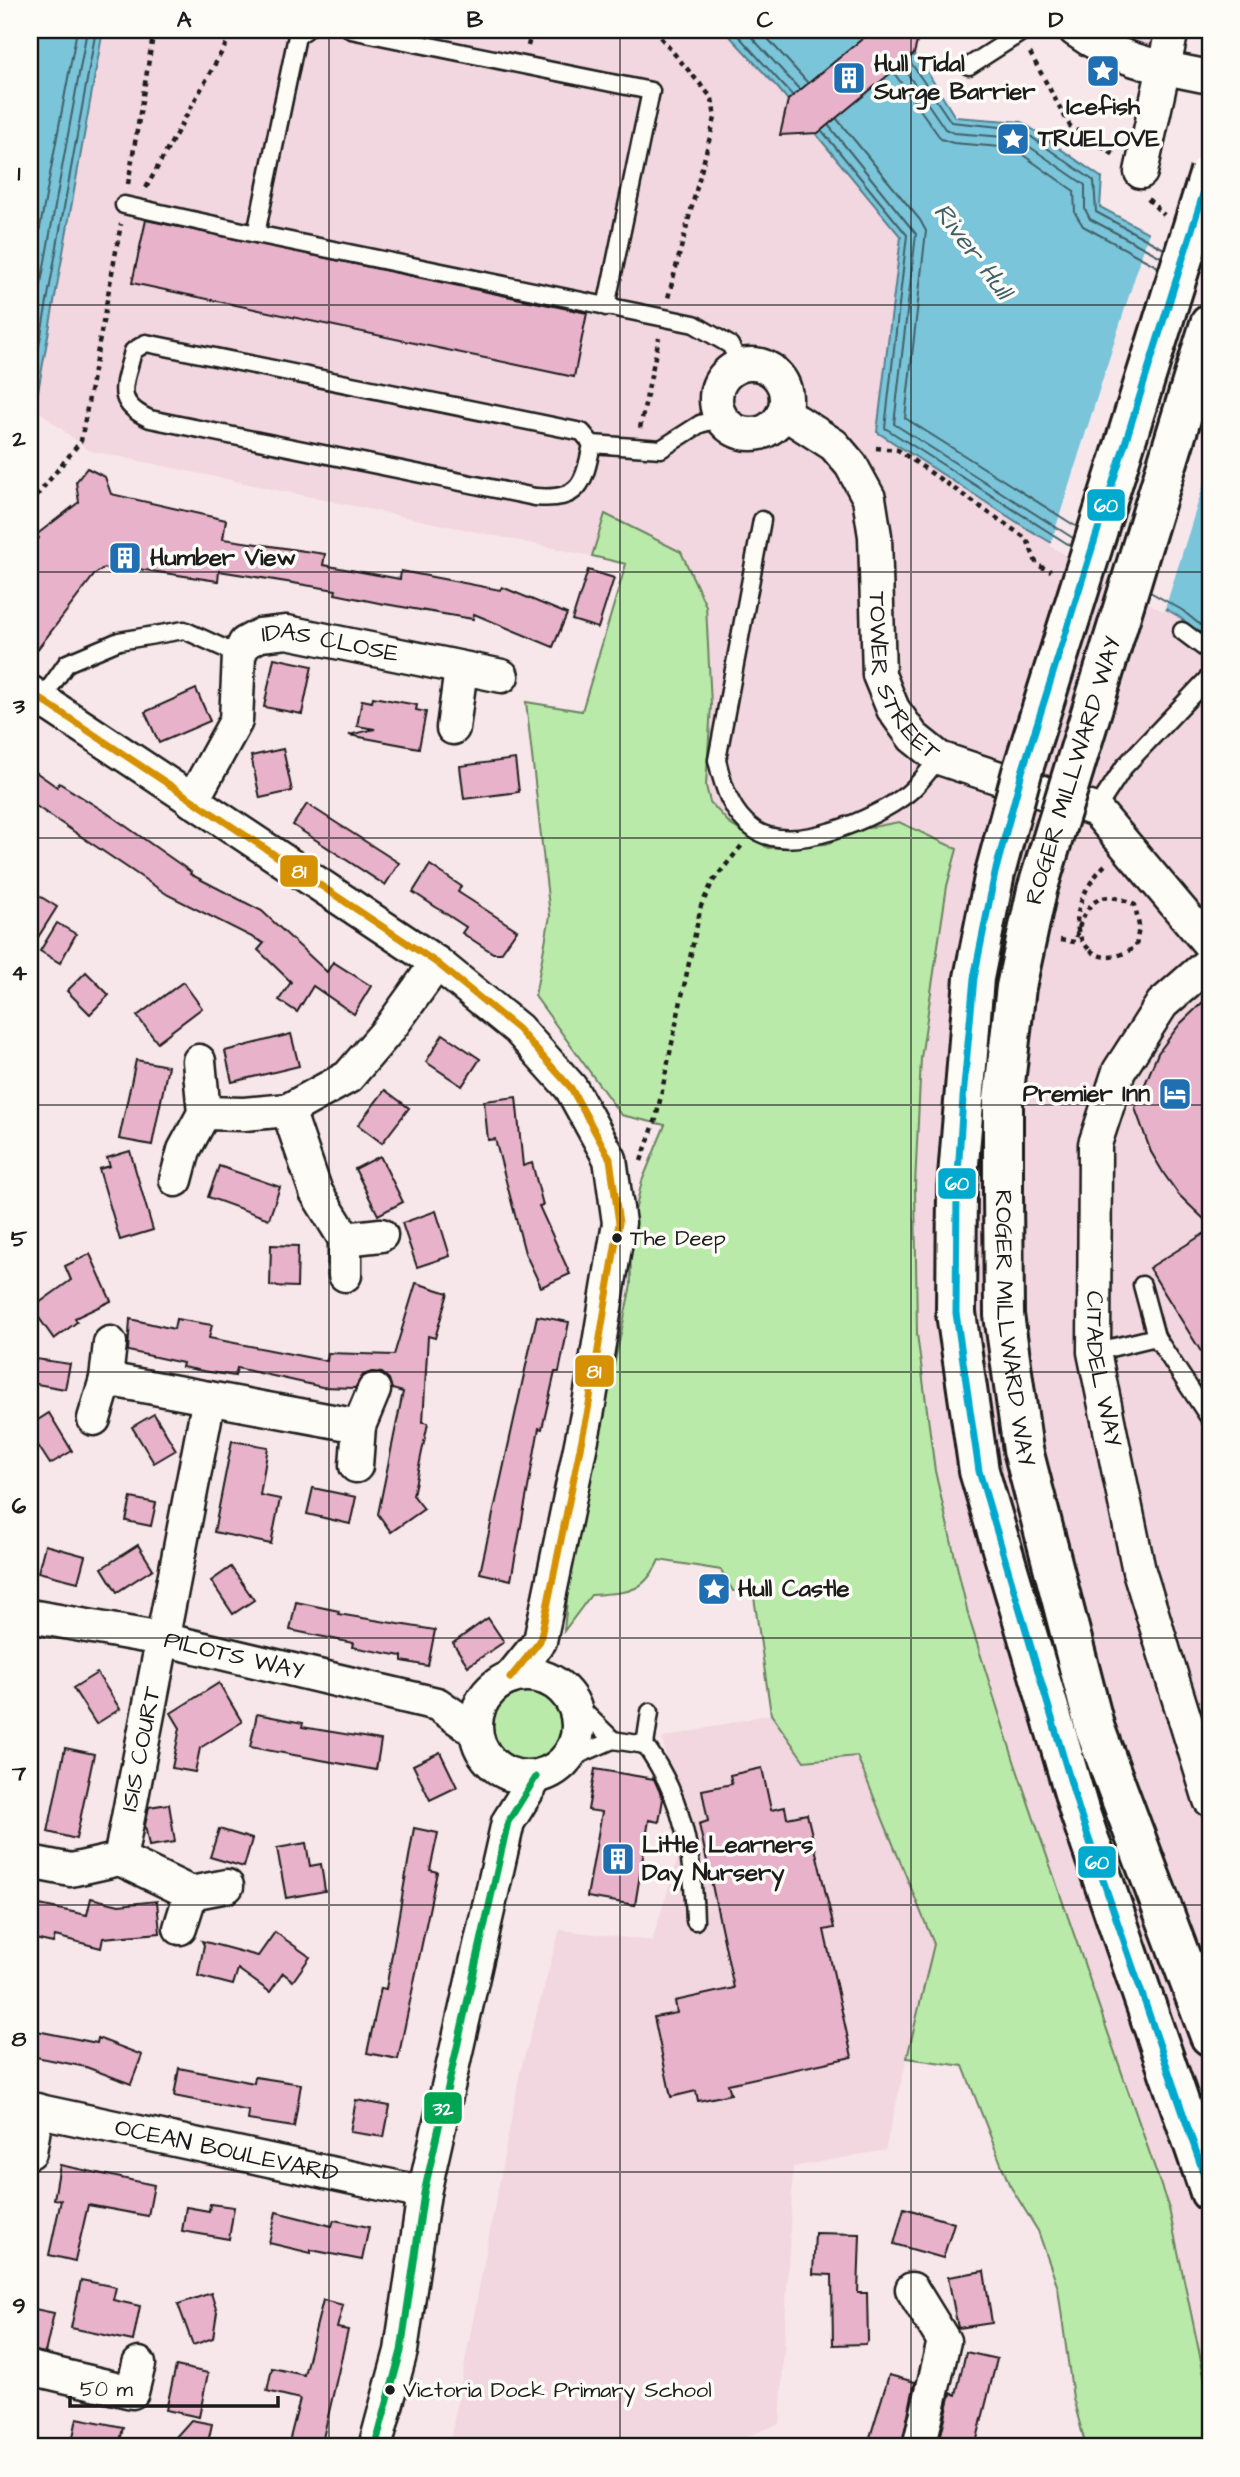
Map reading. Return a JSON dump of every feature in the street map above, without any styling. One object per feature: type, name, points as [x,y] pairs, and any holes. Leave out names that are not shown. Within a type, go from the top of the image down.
[{"type":"highway","name":"ROGER MILLWARD WAY","points":[[1210,172],[1025,761],[995,873],[974,978],[957,1189],[956,1313],[979,1471],[1079,1810],[1210,2192]]},
{"type":"highway","name":"ROGER MILLWARD WAY","points":[[1210,324],[1037,890],[1016,987],[1003,1100],[1004,1315],[1023,1450],[1095,1729],[1210,2036]]},
{"type":"street","points":[[1075,30],[1096,45],[1130,60],[1210,77]]},
{"type":"street","points":[[1140,172],[1172,30]]},
{"type":"street","points":[[741,365],[765,366],[781,379],[786,399],[781,418],[767,430],[755,434],[733,429],[722,418],[716,395],[721,380],[741,365]]},
{"type":"street","name":"TOWER STREET","points":[[781,418],[789,416],[834,445],[851,465],[869,498],[874,516],[879,675],[894,709],[913,737],[939,758],[1096,810]]},
{"type":"street","name":"IDAS CLOSE","points":[[192,802],[236,721],[239,655],[245,643],[260,635],[286,632],[502,676]]},
{"type":"street","points":[[453,728],[461,669]]},
{"type":"street","points":[[36,695],[192,802],[437,963],[518,1029],[571,1088],[610,1159],[619,1223],[588,1410],[540,1640],[484,1699],[478,1715],[477,1731],[481,1748],[490,1762],[508,1822]]},
{"type":"street","points":[[1096,810],[1210,945]]},
{"type":"street","name":"CITADEL WAY","points":[[1210,962],[1162,1004],[1119,1070],[1095,1143],[1094,1352],[1139,1571],[1210,1800]]},
{"type":"street","points":[[204,1113],[244,1114],[288,1110],[348,1077],[390,1028],[437,963]]},
{"type":"street","points":[[176,1180],[184,1150],[204,1113],[199,1061]]},
{"type":"street","points":[[288,1110],[316,1192],[345,1239],[345,1275]]},
{"type":"street","points":[[345,1239],[381,1235]]},
{"type":"street","points":[[94,1419],[106,1379],[110,1343]]},
{"type":"street","points":[[106,1379],[359,1426]]},
{"type":"street","points":[[356,1466],[359,1426],[374,1390]]},
{"type":"street","name":"ISIS COURT","points":[[120,1859],[209,1398]]},
{"type":"street","name":"PILOTS WAY","points":[[30,1616],[162,1639],[437,1704],[477,1731]]},
{"type":"street","points":[[490,1762],[504,1772],[520,1777],[536,1777],[552,1771],[565,1760],[575,1746],[579,1730],[577,1713],[540,1640]]},
{"type":"street","points":[[437,1704],[527,1675],[544,1677],[564,1691]]},
{"type":"street","points":[[375,2447],[401,2351],[424,2193],[508,1822],[536,1777]]},
{"type":"street","points":[[30,1862],[71,1870],[120,1859],[191,1894],[227,1886]]},
{"type":"street","points":[[180,1928],[191,1894]]},
{"type":"street","points":[[30,2152],[33,2110]]},
{"type":"street","name":"OCEAN BOULEVARD","points":[[33,2110],[424,2193]]},
{"type":"street","points":[[912,2289],[944,2341],[919,2447]]},
{"type":"street","points":[[30,2368],[132,2392],[139,2364]]},
{"type":"lane","points":[[256,234],[297,36],[306,30]]},
{"type":"lane","points":[[351,30],[651,91],[606,307]]},
{"type":"lane","points":[[969,66],[1023,31]]},
{"type":"lane","points":[[124,205],[694,324],[730,345],[741,365]]},
{"type":"lane","points":[[592,444],[586,475],[574,493],[555,499],[535,497],[150,419],[132,411],[125,402],[124,390],[133,351],[146,343],[582,432],[592,444],[661,449],[700,424],[722,418]]},
{"type":"lane","points":[[762,520],[717,760],[725,794],[754,830],[777,838],[812,836],[867,818],[908,794],[939,758]]},
{"type":"lane","points":[[36,695],[67,663],[119,641],[184,629],[239,655]]},
{"type":"lane","points":[[1182,631],[1210,652]]},
{"type":"lane","points":[[1096,810],[1124,767],[1210,676]]},
{"type":"lane","points":[[1142,1285],[1156,1337],[1210,1419]]},
{"type":"lane","points":[[1094,1352],[1156,1337]]},
{"type":"lane","points":[[564,1691],[613,1740]]},
{"type":"lane","points":[[645,1745],[650,1712]]},
{"type":"lane","points":[[565,1760],[613,1740],[645,1745],[662,1768],[679,1809],[695,1879],[695,1921]]},
{"type":"path","points":[[30,504],[81,441],[154,30]]},
{"type":"path","points":[[124,205],[150,184],[234,30]]},
{"type":"path","points":[[636,447],[663,316],[715,118],[712,98],[654,30]]},
{"type":"path","points":[[1023,31],[1046,85],[1070,126],[1140,172]]},
{"type":"path","points":[[834,445],[898,450],[1027,539],[1037,565],[1061,576]]},
{"type":"path","points":[[638,1171],[656,1119],[701,906],[713,881],[754,830]]},
{"type":"path","points":[[1028,934],[1075,942],[1081,916],[1095,900],[1116,895],[1135,905],[1139,926],[1136,947],[1116,958],[1096,955],[1082,943],[1077,924],[1084,891],[1126,845]]},
{"type":"shaded area","points":[[103,30],[724,30],[778,88],[901,237],[877,432],[1026,528],[1178,616],[1210,642],[1210,2403],[1169,2209],[1015,1764],[969,1618],[935,1471],[917,1334],[915,1186],[921,1058],[947,886],[957,849],[867,828],[826,844],[767,848],[731,825],[710,802],[706,786],[711,705],[706,606],[681,552],[605,514],[592,556],[88,450],[35,408]]},
{"type":"shaded area","points":[[1099,30],[1160,30],[1152,54]]},
{"type":"shaded area","name":"Victoria Dock Primary School","points":[[771,1714],[804,1761],[856,1756],[934,1944],[885,2150],[793,2167],[780,2423],[723,2447],[449,2447],[520,2073],[560,1930],[652,1941],[679,1855],[663,1738]]},
{"type":"green space","points":[[605,514],[681,552],[706,606],[711,705],[706,786],[710,802],[731,825],[768,848],[826,844],[867,828],[899,822],[957,849],[947,886],[921,1058],[915,1186],[917,1334],[935,1471],[969,1618],[1015,1764],[1169,2209],[1210,2403],[1210,2447],[1086,2447],[1073,2398],[1058,2288],[1038,2231],[1009,2184],[963,2066],[907,2058],[934,1944],[857,1756],[804,1761],[771,1714],[753,1590],[733,1591],[721,1570],[659,1560],[647,1580],[640,1586],[624,1592],[591,1595],[564,1631],[569,1581],[631,1285],[630,1233],[642,1181],[665,1125],[621,1115],[535,996],[550,916],[526,702],[582,711],[626,564],[592,556]]},
{"type":"green space","points":[[527,1692],[552,1702],[562,1727],[552,1752],[527,1762],[502,1752],[492,1727],[502,1702]]},
{"type":"water","points":[[30,30],[103,30],[35,408],[30,414]]},
{"type":"water","name":"River Hull","points":[[724,30],[894,30],[926,70],[955,117],[1022,122],[1102,178],[1100,207],[1210,266],[1210,642],[1178,616],[1026,528],[877,432],[901,237],[778,88]]},
{"type":"pier","points":[[1150,229],[1210,262],[1210,464],[1164,612],[1050,546]]},
{"type":"building","name":"Hull Tidal Surge Barrier","points":[[873,30],[920,30],[914,54],[818,133],[780,135],[788,100]]},
{"type":"building","points":[[146,220],[587,313],[574,377],[132,283]]},
{"type":"building","points":[[87,468],[105,477],[111,494],[226,520],[223,539],[325,554],[323,565],[400,579],[401,571],[500,590],[502,587],[567,614],[553,647],[474,614],[473,619],[335,594],[336,590],[219,571],[218,581],[118,566],[102,569],[95,574],[30,659],[30,550],[39,538],[36,535],[79,502],[76,482]]},
{"type":"building","points":[[588,570],[614,578],[598,628],[572,620]]},
{"type":"building","points":[[274,658],[312,666],[302,714],[264,707]]},
{"type":"building","points":[[196,689],[210,721],[159,743],[145,712]]},
{"type":"building","points":[[373,697],[417,705],[416,710],[426,712],[419,748],[349,735],[375,729],[357,726],[362,700],[372,702]]},
{"type":"building","points":[[283,749],[292,791],[260,798],[251,756]]},
{"type":"building","points":[[515,759],[519,792],[464,799],[460,766]]},
{"type":"building","points":[[30,768],[57,787],[59,783],[107,813],[191,872],[190,874],[262,911],[327,972],[333,962],[371,986],[354,1014],[313,986],[297,1012],[279,1000],[291,982],[258,950],[264,943],[168,895],[30,802]]},
{"type":"building","points":[[307,804],[399,863],[385,885],[293,825]]},
{"type":"building","points":[[430,865],[461,886],[458,892],[517,930],[501,953],[493,953],[462,933],[466,927],[413,892]]},
{"type":"building","points":[[30,890],[57,907],[30,950]]},
{"type":"building","points":[[57,923],[76,934],[60,963],[40,951]]},
{"type":"building","points":[[86,972],[109,995],[90,1014],[67,991]]},
{"type":"building","points":[[183,982],[202,1008],[157,1042],[137,1016]]},
{"type":"building","name":"Premier Inn","points":[[1210,995],[1210,1225],[1179,1195],[1164,1174],[1151,1152],[1135,1108],[1158,1053],[1180,1024]]},
{"type":"building","points":[[291,1034],[299,1066],[232,1082],[225,1051]]},
{"type":"building","points":[[443,1034],[480,1059],[462,1086],[426,1062]]},
{"type":"building","points":[[136,1060],[168,1066],[152,1145],[119,1139]]},
{"type":"building","points":[[385,1090],[409,1108],[382,1143],[358,1125]]},
{"type":"building","points":[[516,1097],[523,1166],[532,1163],[543,1205],[539,1206],[570,1274],[541,1287],[525,1253],[495,1139],[488,1140],[484,1101]]},
{"type":"building","points":[[130,1151],[153,1230],[120,1240],[99,1169],[110,1166],[107,1158]]},
{"type":"building","points":[[380,1156],[403,1202],[378,1215],[355,1169]]},
{"type":"building","points":[[219,1166],[280,1187],[269,1219],[208,1197]]},
{"type":"building","points":[[436,1211],[450,1256],[417,1267],[402,1223]]},
{"type":"building","points":[[1210,1230],[1210,1366],[1149,1268]]},
{"type":"building","points":[[271,1245],[298,1246],[297,1287],[270,1286]]},
{"type":"building","points":[[90,1254],[111,1301],[75,1318],[77,1322],[54,1339],[32,1308],[71,1280],[65,1266]]},
{"type":"building","points":[[416,1283],[448,1293],[435,1338],[428,1336],[423,1422],[428,1423],[413,1495],[424,1509],[391,1532],[378,1514],[403,1392],[392,1389],[389,1379],[382,1373],[363,1375],[355,1388],[322,1387],[237,1368],[235,1376],[203,1371],[182,1367],[183,1363],[128,1351],[130,1319],[174,1329],[176,1319],[212,1325],[209,1338],[327,1361],[328,1353],[394,1355]]},
{"type":"building","points":[[537,1316],[569,1322],[559,1372],[555,1372],[542,1429],[539,1428],[511,1580],[480,1573]]},
{"type":"building","points":[[36,1359],[70,1364],[65,1389],[31,1383]]},
{"type":"building","points":[[49,1413],[72,1451],[50,1464],[30,1433],[30,1425]]},
{"type":"building","points":[[154,1414],[176,1450],[154,1463],[132,1427]]},
{"type":"building","points":[[232,1441],[268,1447],[260,1495],[280,1499],[271,1544],[214,1532]]},
{"type":"building","points":[[313,1488],[356,1497],[350,1524],[307,1514]]},
{"type":"building","points":[[131,1498],[156,1503],[151,1526],[126,1521]]},
{"type":"building","points":[[45,1545],[85,1556],[78,1582],[38,1572]]},
{"type":"building","points":[[138,1545],[153,1569],[117,1592],[102,1568]]},
{"type":"building","points":[[231,1567],[254,1600],[233,1614],[211,1581]]},
{"type":"building","points":[[296,1602],[339,1611],[338,1614],[435,1630],[428,1666],[402,1661],[402,1656],[352,1647],[353,1643],[290,1630]]},
{"type":"building","points":[[488,1618],[504,1642],[468,1666],[453,1643]]},
{"type":"building","points":[[97,1673],[120,1709],[96,1724],[73,1688]]},
{"type":"building","points":[[219,1683],[242,1722],[200,1748],[195,1772],[172,1768],[180,1728],[171,1713]]},
{"type":"building","points":[[257,1714],[303,1723],[302,1727],[381,1740],[376,1770],[250,1747]]},
{"type":"building","points":[[65,1748],[94,1754],[76,1839],[48,1832]]},
{"type":"building","points":[[440,1752],[457,1787],[430,1800],[413,1765]]},
{"type":"building","points":[[762,1768],[771,1810],[785,1807],[787,1818],[807,1814],[834,1928],[824,1930],[852,2057],[728,2084],[731,2094],[698,2101],[696,2091],[671,2097],[654,2017],[677,2013],[675,2001],[734,1988],[699,1824],[708,1821],[702,1790],[732,1784],[730,1775]]},
{"type":"building","name":"Little Learners Day Nursery","points":[[595,1769],[654,1779],[663,1799],[659,1822],[649,1820],[635,1905],[587,1897],[602,1812],[588,1810]]},
{"type":"building","points":[[169,1804],[175,1842],[149,1846],[145,1825],[149,1807]]},
{"type":"building","points":[[414,1828],[438,1833],[430,1870],[437,1872],[398,2059],[367,2053],[381,1988],[386,1989]]},
{"type":"building","points":[[219,1829],[252,1839],[244,1867],[210,1857]]},
{"type":"building","points":[[306,1843],[310,1866],[321,1864],[325,1891],[286,1898],[277,1848]]},
{"type":"building","points":[[91,1898],[119,1905],[157,1901],[160,1933],[103,1938],[101,1948],[55,1936],[53,1943],[30,1938],[30,1903],[87,1915]]},
{"type":"building","points":[[275,1932],[310,1957],[293,1981],[283,1973],[270,1992],[238,1969],[233,1985],[198,1976],[204,1945],[202,1941],[258,1956]]},
{"type":"building","points":[[37,2031],[97,2043],[98,2038],[142,2055],[131,2084],[86,2067],[31,2056]]},
{"type":"building","points":[[179,2068],[254,2083],[255,2077],[301,2084],[294,2127],[248,2120],[249,2111],[174,2096]]},
{"type":"building","points":[[356,2100],[390,2106],[384,2137],[350,2132]]},
{"type":"building","points":[[60,2165],[154,2185],[148,2216],[88,2205],[75,2261],[49,2255],[61,2200],[54,2199]]},
{"type":"building","points":[[210,2204],[234,2207],[229,2239],[182,2231],[186,2207],[209,2211]]},
{"type":"building","points":[[904,2208],[954,2223],[943,2258],[894,2244]]},
{"type":"building","points":[[276,2212],[332,2226],[334,2220],[369,2227],[362,2260],[311,2250],[311,2253],[269,2243]]},
{"type":"building","points":[[815,2233],[860,2234],[858,2293],[867,2293],[868,2341],[865,2344],[833,2345],[832,2275],[813,2274]]},
{"type":"building","points":[[984,2271],[992,2323],[958,2328],[948,2277]]},
{"type":"building","points":[[81,2280],[116,2287],[113,2300],[140,2306],[133,2341],[71,2328]]},
{"type":"building","points":[[211,2293],[217,2312],[213,2338],[193,2345],[178,2304]]},
{"type":"building","points":[[323,2300],[343,2305],[337,2328],[348,2330],[321,2447],[310,2447],[289,2442],[300,2399],[267,2391],[272,2368],[304,2375]]},
{"type":"building","points":[[30,2308],[54,2313],[45,2353],[30,2350]]},
{"type":"building","points":[[966,2352],[997,2359],[975,2447],[938,2447],[951,2393],[956,2395]]},
{"type":"building","points":[[176,2366],[208,2373],[199,2417],[166,2410]]},
{"type":"building","points":[[889,2375],[915,2382],[901,2447],[867,2447]]},
{"type":"building","points":[[77,2418],[123,2427],[119,2447],[71,2447]]},
{"type":"building","points":[[191,2420],[212,2424],[207,2447],[167,2447]]},
{"type":"transit line","name":"60","points":[[1210,172],[1022,772],[995,873],[974,978],[963,1098],[957,1189],[956,1313],[979,1471],[1079,1810],[1210,2192]]},
{"type":"transit line","name":"81","points":[[30,692],[437,963],[518,1029],[571,1088],[610,1159],[619,1223],[588,1410],[540,1641],[510,1678]]},
{"type":"transit line","name":"32","points":[[375,2447],[401,2351],[424,2193],[508,1822],[536,1777]]},
{"type":"place","name":"Icefish","points":[[1103,71]]},
{"type":"place","name":"Hull Tidal Surge Barrier","points":[[849,78]]},
{"type":"place","name":"TRUELOVE","points":[[1013,139]]},
{"type":"place","name":"Humber View","points":[[125,558]]},
{"type":"place","name":"Premier Inn","points":[[1175,1094]]},
{"type":"place","name":"The Deep","points":[[617,1238]]},
{"type":"place","name":"Hull Castle","points":[[714,1589]]},
{"type":"place","name":"Little Learners Day Nursery","points":[[618,1859]]},
{"type":"place","name":"Victoria Dock Primary School","points":[[390,2390]]}]
